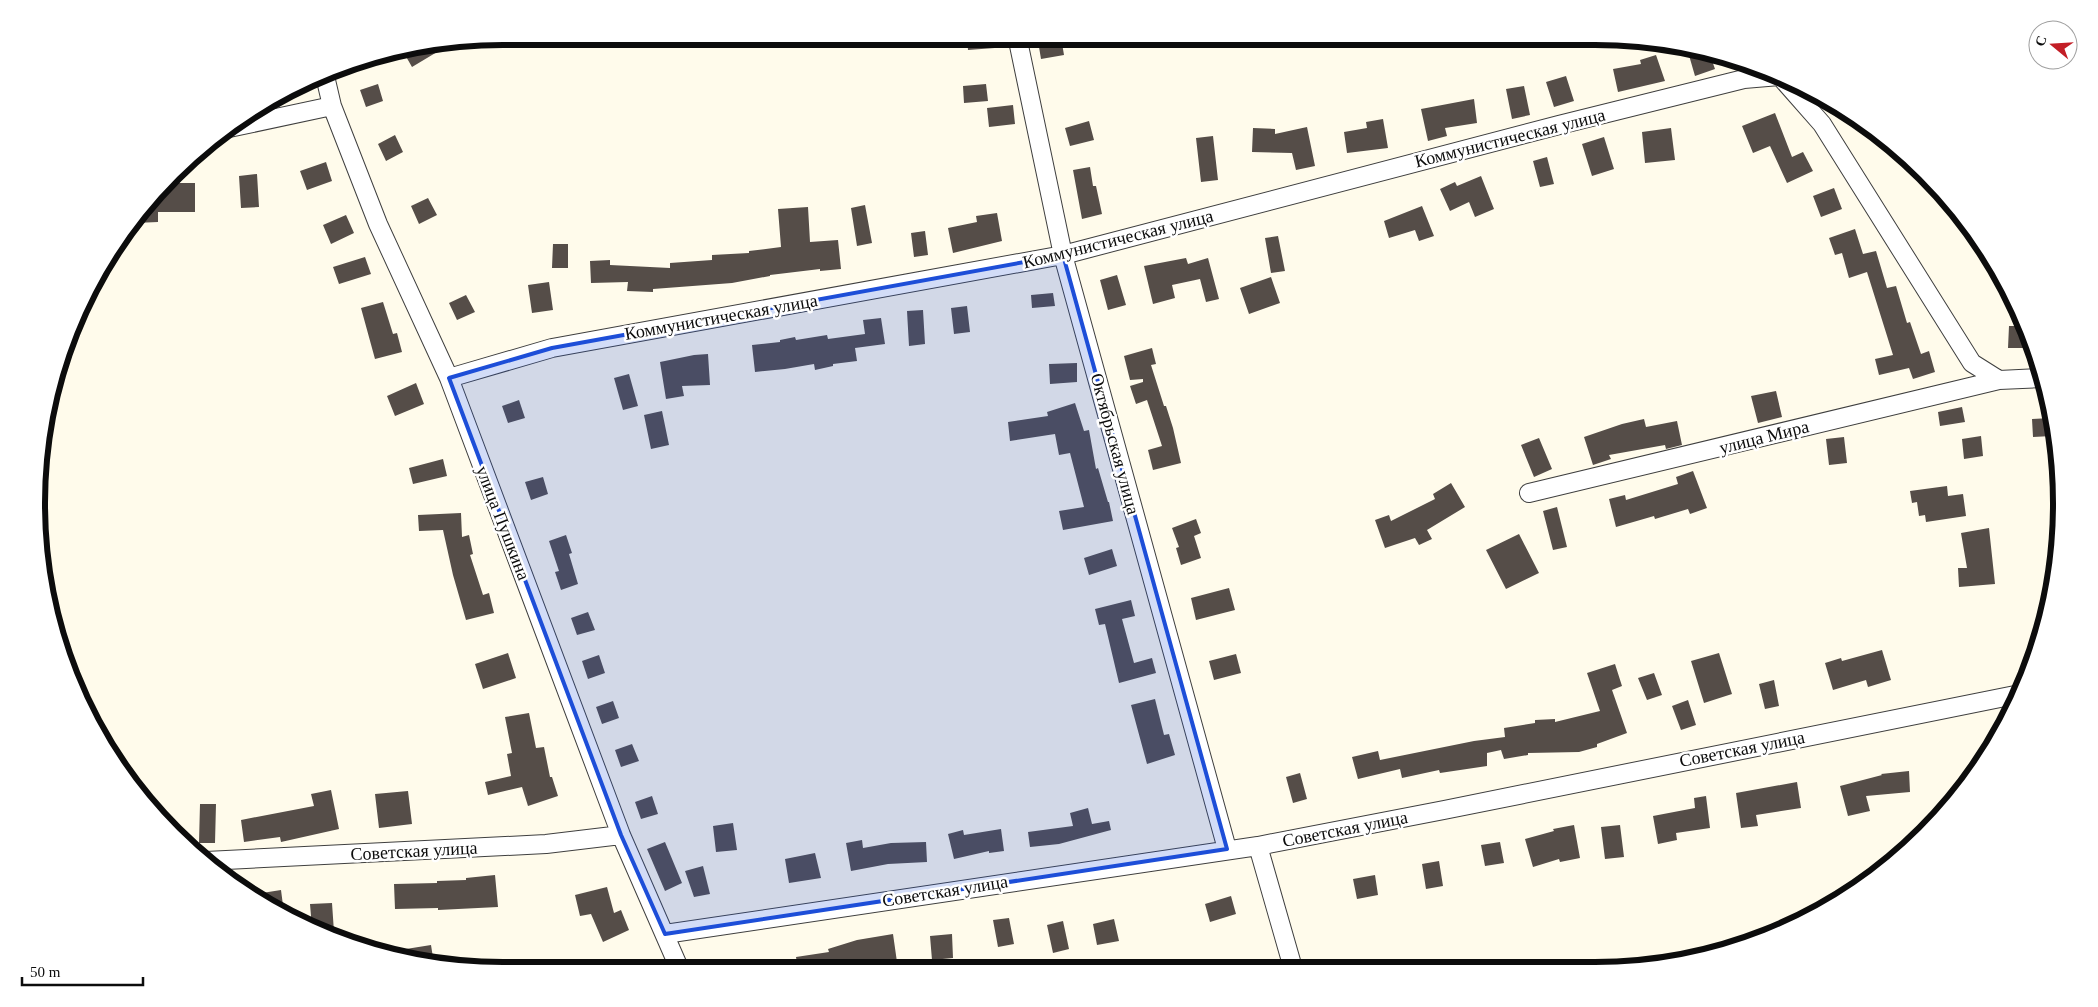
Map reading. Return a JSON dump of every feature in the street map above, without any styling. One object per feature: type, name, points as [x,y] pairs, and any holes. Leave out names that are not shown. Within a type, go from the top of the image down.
[{"type":"street","name":"Октябрьская улица","points":[[1020,45],[1063,255],[1227,849]]},
{"type":"street","name":"Коммунистическая улица","points":[[449,378],[552,348],[1063,255],[1559,125],[1744,79],[1762,77]]},
{"type":"street","name":"улица Пушкина","points":[[326,81],[332,106],[378,224],[449,378],[621,835],[677,962]]},
{"type":"street","points":[[1792,90],[1822,124],[1972,363],[1999,380]]},
{"type":"street","points":[[246,124],[332,106]]},
{"type":"street","name":"улица Мира","points":[[1529,493],[1999,380],[2035,378]]},
{"type":"street","name":"Советская улица","points":[[665,934],[1227,849],[1258,846],[2010,696]]},
{"type":"street","name":"Советская улица","points":[[216,860],[546,844],[621,835]]},
{"type":"street","points":[[1258,846],[1291,962]]},
{"type":"highlighted area","points":[[1063,255],[1227,849],[665,934],[621,835],[449,378],[552,348]]},
{"type":"building","points":[[968,45],[1008,45],[1008,47],[968,50]]},
{"type":"building","points":[[1039,45],[1062,45],[1064,55],[1041,59]]},
{"type":"building","points":[[441,49],[412,67],[406,56]]},
{"type":"building","points":[[1656,55],[1665,81],[1618,92],[1613,69],[1641,64],[1640,60]]},
{"type":"building","points":[[1689,55],[1712,61],[1715,69],[1695,76]]},
{"type":"building","points":[[1566,76],[1574,101],[1554,107],[1546,82]]},
{"type":"building","points":[[378,84],[383,101],[366,107],[360,90]]},
{"type":"building","points":[[986,84],[988,101],[964,103],[963,86]]},
{"type":"building","points":[[1524,86],[1530,115],[1512,119],[1506,89]]},
{"type":"building","points":[[1474,99],[1477,123],[1445,128],[1447,136],[1428,141],[1421,109]]},
{"type":"building","points":[[1013,105],[1015,124],[989,127],[987,108]]},
{"type":"building","points":[[1775,113],[1792,157],[1803,152],[1813,171],[1787,183],[1770,146],[1753,153],[1742,126]]},
{"type":"building","points":[[1383,119],[1388,148],[1347,153],[1344,132],[1367,128],[1366,122]]},
{"type":"building","points":[[1089,121],[1094,140],[1070,146],[1065,128]]},
{"type":"building","points":[[1307,127],[1315,166],[1296,170],[1292,153],[1252,152],[1253,128],[1275,129],[1275,134]]},
{"type":"building","points":[[1671,128],[1675,160],[1645,163],[1642,132]]},
{"type":"building","points":[[395,135],[403,152],[386,161],[378,144]]},
{"type":"building","points":[[1213,136],[1218,180],[1201,182],[1196,138]]},
{"type":"building","points":[[1604,137],[1614,169],[1592,176],[1582,144]]},
{"type":"building","points":[[1547,157],[1554,184],[1540,187],[1533,161]]},
{"type":"building","points":[[326,162],[332,181],[307,190],[300,171]]},
{"type":"building","points":[[1090,167],[1093,186],[1096,186],[1102,214],[1082,219],[1073,170]]},
{"type":"building","points":[[257,174],[259,207],[241,208],[239,176]]},
{"type":"building","points":[[1481,176],[1494,209],[1475,217],[1469,202],[1450,211],[1440,189],[1455,182],[1457,186]]},
{"type":"building","points":[[175,183],[195,183],[195,212],[158,212],[158,222],[141,223]]},
{"type":"building","points":[[1834,188],[1842,209],[1821,217],[1813,196]]},
{"type":"building","points":[[428,198],[437,215],[419,224],[411,206]]},
{"type":"building","points":[[865,205],[872,243],[857,246],[851,208]]},
{"type":"building","points":[[1422,206],[1434,236],[1419,241],[1415,230],[1389,238],[1384,221]]},
{"type":"building","points":[[808,207],[810,242],[838,240],[841,269],[820,271],[820,269],[770,275],[732,283],[653,289],[653,292],[627,291],[628,282],[591,283],[590,261],[610,260],[610,265],[670,268],[670,263],[712,260],[712,255],[749,253],[749,251],[781,247],[778,209]]},
{"type":"building","points":[[997,213],[1002,241],[953,253],[948,228],[977,222],[976,216]]},
{"type":"building","points":[[346,215],[354,233],[331,244],[323,225]]},
{"type":"building","points":[[1855,229],[1863,254],[1876,251],[1887,288],[1896,286],[1907,323],[1910,322],[1921,354],[1929,351],[1935,372],[1913,379],[1909,368],[1879,375],[1875,359],[1893,355],[1867,272],[1849,278],[1842,253],[1835,255],[1829,238]]},
{"type":"building","points":[[925,231],[928,255],[914,257],[911,233]]},
{"type":"building","points":[[1278,236],[1285,271],[1271,273],[1265,238]]},
{"type":"building","points":[[553,244],[568,244],[568,268],[552,268]]},
{"type":"building","points":[[365,257],[371,274],[339,284],[333,267]]},
{"type":"building","points":[[1186,258],[1188,264],[1208,258],[1219,299],[1206,302],[1200,279],[1172,285],[1175,298],[1153,304],[1144,266]]},
{"type":"building","points":[[1117,275],[1126,305],[1108,310],[1100,280]]},
{"type":"building","points":[[1271,277],[1280,303],[1249,314],[1240,288]]},
{"type":"building","points":[[549,282],[553,310],[532,313],[528,285]]},
{"type":"building","points":[[1053,293],[1055,306],[1032,308],[1031,295]]},
{"type":"building","points":[[466,295],[475,312],[457,320],[449,303]]},
{"type":"building","points":[[383,302],[393,334],[397,333],[402,352],[375,359],[361,308]]},
{"type":"building","points":[[967,306],[970,332],[954,334],[951,308]]},
{"type":"building","points":[[923,310],[925,344],[909,346],[907,311]]},
{"type":"building","points":[[881,318],[885,344],[855,348],[857,361],[833,364],[833,366],[815,370],[814,364],[755,372],[752,345],[780,342],[780,340],[795,337],[796,340],[827,335],[828,339],[865,334],[863,320]]},
{"type":"building","points":[[2009,326],[2017,326],[2026,348],[2008,348]]},
{"type":"building","points":[[1152,348],[1156,364],[1151,365],[1173,428],[1181,463],[1153,470],[1148,450],[1162,446],[1147,400],[1136,404],[1130,386],[1143,382],[1143,379],[1130,380],[1124,356]]},
{"type":"building","points":[[708,354],[710,385],[682,386],[684,396],[666,399],[660,362]]},
{"type":"building","points":[[1077,363],[1077,382],[1050,384],[1049,364]]},
{"type":"building","points":[[629,374],[638,406],[623,410],[614,378]]},
{"type":"building","points":[[416,383],[424,404],[395,416],[387,396]]},
{"type":"building","points":[[1776,391],[1782,417],[1758,423],[1751,396]]},
{"type":"building","points":[[519,400],[525,418],[508,423],[502,406]]},
{"type":"building","points":[[1075,403],[1084,431],[1089,430],[1096,469],[1098,468],[1113,521],[1063,530],[1059,511],[1084,507],[1070,453],[1059,455],[1055,434],[1010,441],[1008,422],[1048,416],[1047,412]]},
{"type":"building","points":[[1962,407],[1965,422],[1940,426],[1938,412]]},
{"type":"building","points":[[662,411],[669,445],[651,449],[644,415]]},
{"type":"building","points":[[2045,418],[2048,436],[2033,437],[2032,419]]},
{"type":"building","points":[[1644,419],[1646,427],[1677,421],[1682,445],[1666,449],[1665,445],[1609,455],[1611,459],[1593,465],[1584,437],[1622,424]]},
{"type":"building","points":[[1981,436],[1983,456],[1964,459],[1962,439]]},
{"type":"building","points":[[1844,437],[1847,463],[1829,465],[1826,439]]},
{"type":"building","points":[[1539,438],[1552,469],[1534,477],[1521,445]]},
{"type":"building","points":[[443,459],[447,476],[413,484],[409,468]]},
{"type":"building","points":[[1693,471],[1707,508],[1690,514],[1688,509],[1655,519],[1654,516],[1616,527],[1609,499],[1625,495],[1626,500],[1678,484],[1676,477]]},
{"type":"building","points":[[543,477],[548,494],[531,500],[525,482]]},
{"type":"building","points":[[1451,483],[1465,507],[1427,530],[1432,539],[1419,545],[1415,538],[1385,548],[1375,520],[1389,515],[1391,521],[1435,499],[1433,494]]},
{"type":"building","points":[[1947,486],[1948,496],[1963,494],[1966,516],[1926,522],[1925,515],[1919,516],[1917,502],[1912,503],[1910,491]]},
{"type":"building","points":[[1557,507],[1567,547],[1553,550],[1543,511]]},
{"type":"building","points":[[461,513],[462,537],[469,535],[473,554],[470,555],[483,595],[489,593],[494,613],[466,620],[443,530],[419,531],[418,515]]},
{"type":"building","points":[[1196,519],[1201,533],[1194,536],[1201,558],[1181,565],[1176,548],[1179,547],[1172,528]]},
{"type":"building","points":[[1989,528],[1995,584],[1959,587],[1958,568],[1967,568],[1961,533]]},
{"type":"building","points":[[1519,534],[1539,573],[1506,589],[1486,550]]},
{"type":"building","points":[[566,535],[572,553],[569,554],[578,584],[561,590],[555,572],[559,571],[549,541]]},
{"type":"building","points":[[1112,549],[1117,566],[1089,575],[1084,558]]},
{"type":"building","points":[[1229,588],[1235,610],[1196,620],[1191,598]]},
{"type":"building","points":[[1131,600],[1135,616],[1122,619],[1134,663],[1152,658],[1156,673],[1119,683],[1105,624],[1099,625],[1095,609]]},
{"type":"building","points":[[588,612],[595,630],[577,635],[571,618]]},
{"type":"building","points":[[1882,650],[1891,680],[1868,687],[1866,680],[1833,690],[1825,663],[1841,658],[1842,661]]},
{"type":"building","points":[[508,653],[516,678],[483,689],[475,664]]},
{"type":"building","points":[[1719,653],[1732,694],[1704,703],[1691,661]]},
{"type":"building","points":[[1236,654],[1241,673],[1214,680],[1209,661]]},
{"type":"building","points":[[599,655],[605,673],[588,679],[582,661]]},
{"type":"building","points":[[1615,664],[1622,686],[1612,690],[1627,733],[1597,744],[1597,747],[1579,752],[1528,753],[1528,755],[1504,759],[1501,750],[1487,753],[1487,766],[1440,773],[1439,770],[1402,778],[1400,769],[1358,779],[1352,757],[1378,751],[1380,760],[1474,741],[1505,737],[1504,728],[1535,723],[1535,720],[1555,719],[1555,722],[1600,711],[1587,673]]},
{"type":"building","points":[[1654,673],[1662,695],[1647,700],[1638,678]]},
{"type":"building","points":[[1774,680],[1779,706],[1765,709],[1759,684]]},
{"type":"building","points":[[1155,699],[1164,735],[1169,734],[1175,755],[1147,764],[1131,705]]},
{"type":"building","points":[[1688,700],[1696,725],[1681,730],[1672,706]]},
{"type":"building","points":[[613,701],[619,718],[602,724],[596,707]]},
{"type":"building","points":[[529,713],[536,748],[544,747],[550,777],[552,777],[558,796],[528,806],[522,787],[488,795],[485,782],[511,776],[507,754],[512,753],[505,717]]},
{"type":"building","points":[[632,744],[639,761],[621,767],[615,750]]},
{"type":"building","points":[[1909,771],[1910,792],[1866,796],[1870,811],[1848,816],[1840,786],[1881,774]]},
{"type":"building","points":[[1300,773],[1307,799],[1293,803],[1286,777]]},
{"type":"building","points":[[1797,782],[1801,808],[1756,815],[1758,826],[1741,828],[1736,793]]},
{"type":"building","points":[[331,790],[339,829],[281,842],[280,837],[244,842],[241,820],[314,806],[311,794]]},
{"type":"building","points":[[408,791],[412,824],[379,828],[375,794]]},
{"type":"building","points":[[652,796],[658,814],[641,819],[635,802]]},
{"type":"building","points":[[1706,796],[1710,828],[1676,833],[1677,840],[1658,844],[1653,816],[1695,808],[1694,798]]},
{"type":"building","points":[[200,804],[216,804],[215,843],[199,843]]},
{"type":"building","points":[[1088,808],[1092,824],[1109,821],[1111,830],[1059,844],[1030,847],[1028,832],[1073,826],[1070,813]]},
{"type":"building","points":[[733,823],[737,850],[716,852],[713,826]]},
{"type":"building","points":[[1574,825],[1580,858],[1560,862],[1559,859],[1533,867],[1525,839],[1554,831],[1553,829]]},
{"type":"building","points":[[1620,825],[1624,857],[1605,859],[1601,827]]},
{"type":"building","points":[[1001,829],[1004,851],[989,853],[989,851],[954,859],[948,834],[963,830],[964,835]]},
{"type":"building","points":[[862,840],[863,848],[891,843],[926,842],[927,862],[888,864],[851,871],[846,843]]},
{"type":"building","points":[[665,842],[682,883],[665,891],[647,849]]},
{"type":"building","points":[[1500,842],[1504,863],[1485,866],[1481,845]]},
{"type":"building","points":[[815,853],[821,878],[789,883],[785,859]]},
{"type":"building","points":[[1439,861],[1443,886],[1426,889],[1422,864]]},
{"type":"building","points":[[703,866],[710,894],[694,897],[685,871]]},
{"type":"building","points":[[495,875],[498,907],[438,910],[438,908],[395,909],[394,884],[437,883],[437,881],[466,880],[466,878]]},
{"type":"building","points":[[1375,875],[1378,895],[1357,899],[1353,879]]},
{"type":"building","points":[[607,887],[614,913],[621,910],[629,930],[603,942],[591,914],[580,916],[575,895]]},
{"type":"building","points":[[281,890],[283,906],[274,901],[262,893]]},
{"type":"building","points":[[1231,896],[1236,914],[1210,922],[1205,904]]},
{"type":"building","points":[[332,903],[334,929],[311,920],[310,904]]},
{"type":"building","points":[[1009,918],[1014,944],[998,947],[993,920]]},
{"type":"building","points":[[1114,919],[1119,941],[1097,945],[1093,924]]},
{"type":"building","points":[[1063,921],[1069,949],[1053,953],[1047,925]]},
{"type":"building","points":[[893,934],[897,962],[797,962],[796,957],[829,952],[828,949],[857,940]]},
{"type":"building","points":[[952,934],[953,958],[932,960],[930,936]]},
{"type":"building","points":[[431,945],[433,956],[406,951],[406,949]]}]
